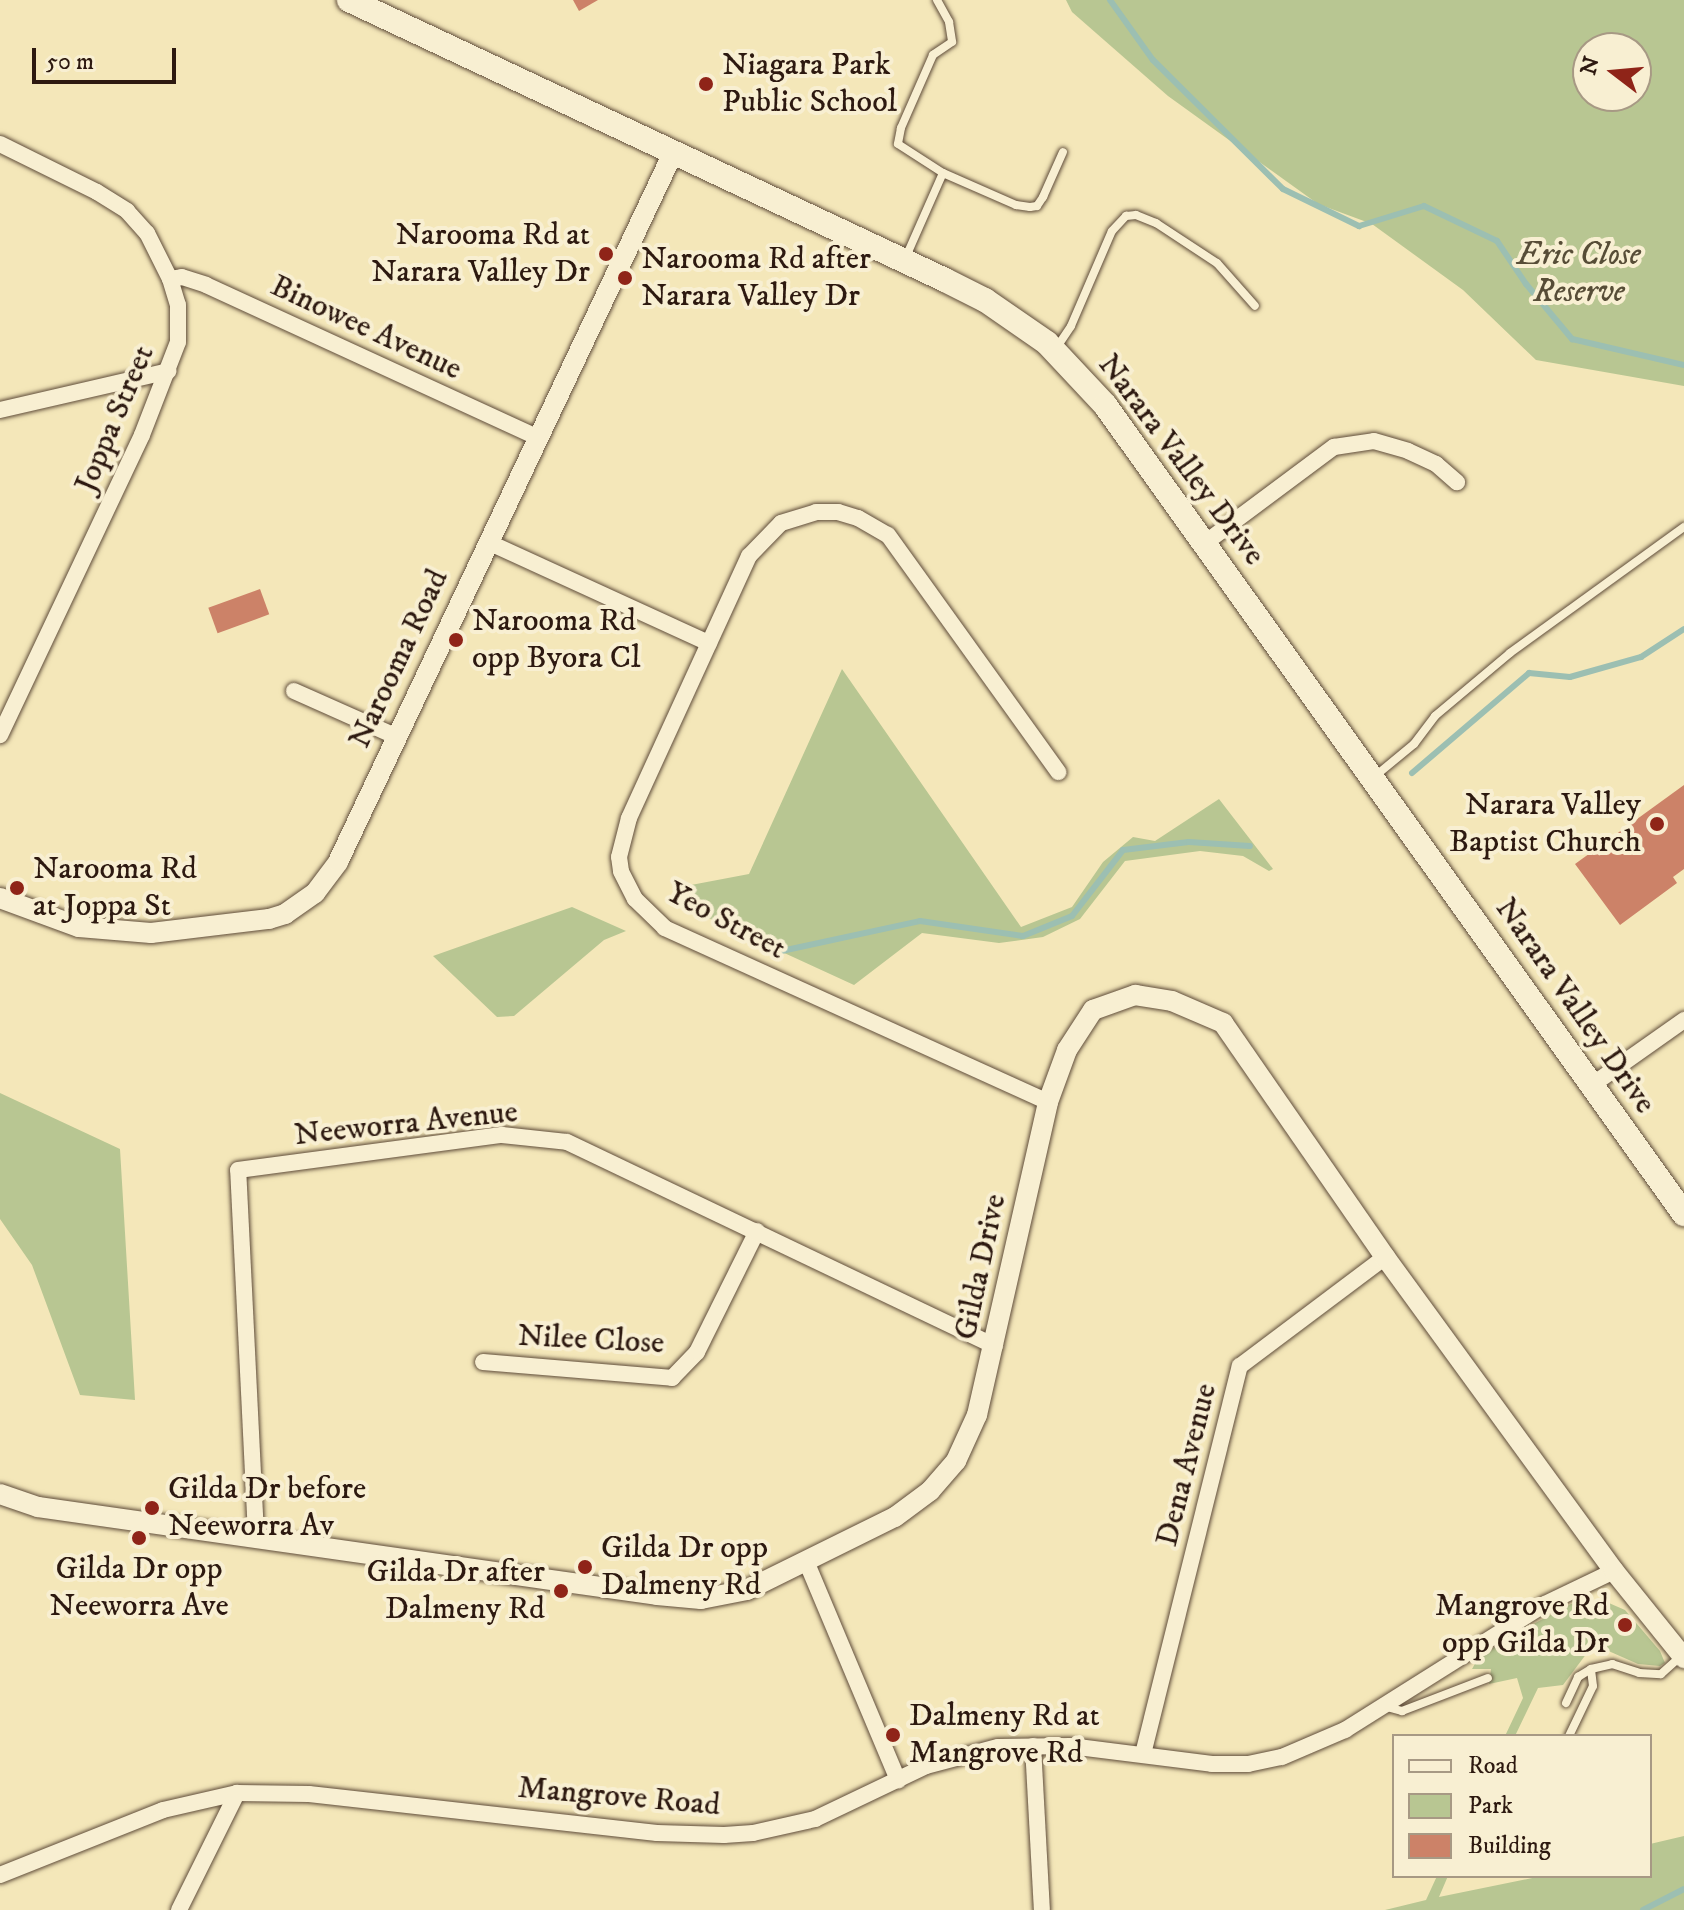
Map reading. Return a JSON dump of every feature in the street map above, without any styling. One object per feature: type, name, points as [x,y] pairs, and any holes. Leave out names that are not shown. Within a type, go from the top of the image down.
[{"type":"main road","name":"Narara Valley Drive","points":[[349,0],[905,260],[985,300],[1054,351],[1105,405],[1684,1214]]},
{"type":"street","name":"Joppa Street","points":[[0,144],[97,192],[127,211],[147,233],[170,279],[178,305],[178,342],[169,371],[0,735]]},
{"type":"street","name":"Narooma Road","points":[[0,898],[79,927],[128,932],[250,922],[285,914],[308,899],[328,879],[674,151]]},
{"type":"street","name":"Binowee Avenue","points":[[170,279],[182,277],[206,285],[537,437]]},
{"type":"street","points":[[0,410],[169,371]]},
{"type":"street","points":[[1205,543],[1334,447],[1374,441],[1385,444],[1436,464],[1457,482]]},
{"type":"street","name":"Yeo Street","points":[[1048,1102],[665,928],[635,899],[621,871],[622,838],[749,556],[781,523],[816,512],[838,512],[858,518],[888,535],[1058,772]]},
{"type":"street","points":[[488,542],[709,643]]},
{"type":"street","points":[[294,691],[395,736]]},
{"type":"street","name":"Gilda Drive","points":[[0,1494],[38,1507],[701,1599],[747,1590],[904,1511],[944,1476],[972,1429],[995,1346],[1048,1102],[1067,1050],[1093,1010],[1135,995],[1172,1001],[1223,1023],[1385,1257],[1614,1571],[1683,1657]]},
{"type":"street","points":[[1592,1085],[1684,1020]]},
{"type":"street","name":"Neeworra Avenue","points":[[256,1535],[238,1170],[502,1135],[567,1142],[995,1346]]},
{"type":"street","name":"Nilee Close","points":[[483,1362],[672,1378],[697,1352],[757,1231]]},
{"type":"street","name":"Dena Avenue","points":[[1143,1754],[1240,1366],[1385,1257]]},
{"type":"street","points":[[806,1561],[898,1780]]},
{"type":"street","name":"Mangrove Road","points":[[0,1875],[163,1810],[237,1793],[309,1794],[657,1833],[724,1835],[753,1833],[815,1819],[959,1755],[998,1747],[1033,1746],[1143,1754],[1212,1764],[1248,1764],[1313,1745],[1382,1706],[1545,1604],[1614,1571]]},
{"type":"street","points":[[1033,1746],[1042,1910]]},
{"type":"street","points":[[179,1910],[237,1793]]},
{"type":"lane","points":[[937,0],[949,22],[952,42],[933,55],[901,128],[898,144],[943,173],[1016,205],[1037,206],[1063,152]]},
{"type":"lane","points":[[905,260],[943,173]]},
{"type":"lane","points":[[1054,351],[1071,326],[1112,231],[1126,216],[1136,215],[1156,223],[1217,263],[1255,306]]},
{"type":"lane","points":[[1373,778],[1414,744],[1435,716],[1498,663],[1684,527]]},
{"type":"lane","points":[[1566,1703],[1578,1677],[1591,1669],[1612,1664],[1639,1673],[1661,1674],[1683,1657]]},
{"type":"lane","points":[[1570,1734],[1593,1686],[1591,1669]]},
{"type":"lane","points":[[1382,1706],[1402,1711],[1488,1678]]},
{"type":"green space","name":"Eric Close Reserve","points":[[1066,0],[1684,0],[1684,386],[1536,360],[1463,290],[1372,224],[1318,204],[1168,96],[1072,12]]},
{"type":"green space","points":[[842,669],[1021,927],[1072,907],[1103,862],[1133,837],[1155,841],[1219,799],[1273,869],[1269,871],[1243,856],[1200,851],[1125,861],[1080,919],[1043,937],[999,943],[922,933],[854,985],[695,912],[691,885],[749,874]]},
{"type":"green space","points":[[572,907],[626,931],[604,940],[514,1016],[497,1017],[433,956]]},
{"type":"green space","points":[[0,1093],[120,1149],[135,1400],[80,1395],[32,1265],[0,1219]]},
{"type":"green space","points":[[1602,1600],[1625,1610],[1660,1651],[1665,1663],[1660,1666],[1638,1664],[1604,1649],[1590,1649],[1563,1685],[1538,1688],[1516,1734],[1506,1734],[1523,1698],[1517,1678],[1489,1684],[1491,1669],[1472,1669],[1477,1660],[1505,1639],[1571,1604]]},
{"type":"green space","points":[[1684,1836],[1684,1910],[1385,1910],[1426,1900],[1436,1878],[1447,1878],[1439,1897],[1532,1878],[1652,1878],[1652,1844]]},
{"type":"building","points":[[573,0],[598,0],[579,11]]},
{"type":"building","points":[[260,589],[269,614],[218,633],[208,608]]},
{"type":"building","name":"Narara Valley Baptist Church","points":[[1684,785],[1684,869],[1673,877],[1677,883],[1620,925],[1575,864]]},
{"type":"waterway","points":[[1110,0],[1153,60],[1283,189],[1359,226],[1424,206],[1497,241],[1526,284],[1572,339],[1684,365]]},
{"type":"waterway","points":[[1412,773],[1529,673],[1570,677],[1641,657],[1684,629]]},
{"type":"waterway","points":[[777,952],[920,921],[1023,936],[1072,916],[1123,850],[1189,842],[1250,846]]},
{"type":"waterway","points":[[1643,1910],[1684,1889]]},
{"type":"place","name":"Niagara Park Public School","points":[[706,84]]},
{"type":"place","name":"Narooma Rd at Narara Valley Dr","points":[[606,254]]},
{"type":"place","name":"Narooma Rd after Narara Valley Dr","points":[[625,278]]},
{"type":"place","name":"Narooma Rd opp Byora Cl","points":[[456,640]]},
{"type":"place","name":"Narara Valley Baptist Church","points":[[1657,824]]},
{"type":"place","name":"Narooma Rd at Joppa St","points":[[17,888]]},
{"type":"place","name":"Gilda Dr before Neeworra Av","points":[[152,1508]]},
{"type":"place","name":"Gilda Dr opp Neeworra Ave","points":[[139,1538]]},
{"type":"place","name":"Gilda Dr opp Dalmeny Rd","points":[[585,1567]]},
{"type":"place","name":"Gilda Dr after Dalmeny Rd","points":[[561,1591]]},
{"type":"place","name":"Mangrove Rd opp Gilda Dr","points":[[1625,1625]]},
{"type":"place","name":"Dalmeny Rd at Mangrove Rd","points":[[893,1735]]}]
